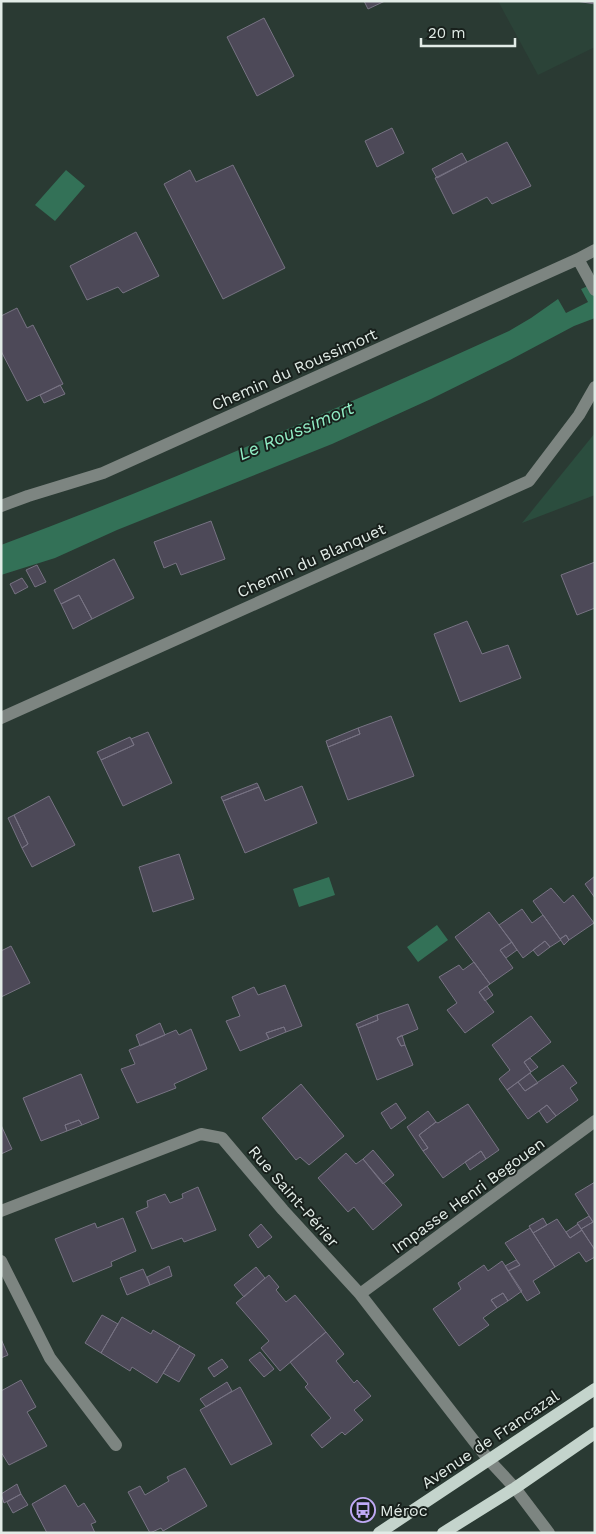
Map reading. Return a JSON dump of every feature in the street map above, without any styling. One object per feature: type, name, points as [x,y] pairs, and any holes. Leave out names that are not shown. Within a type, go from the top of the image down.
[{"type":"main road","name":"Avenue de Francazal","points":[[379,1533],[595,1389]]},
{"type":"main road","points":[[443,1533],[515,1488],[595,1433]]},
{"type":"street","name":"Chemin du Roussimort","points":[[1,506],[104,472],[595,250]]},
{"type":"street","points":[[578,259],[595,290]]},
{"type":"street","name":"Chemin du Blanquet","points":[[1,718],[529,481],[580,415],[595,387]]},
{"type":"street","name":"Impasse Henri Begouen","points":[[360,1294],[595,1121]]},
{"type":"street","name":"Rue Saint-Périer","points":[[1,1211],[201,1134],[222,1138],[283,1210],[360,1294],[488,1459],[515,1488],[549,1533]]},
{"type":"street","points":[[1,1261],[50,1358],[116,1446]]},
{"type":"shaded area","points":[[498,1],[595,1],[595,47],[538,75]]},
{"type":"shaded area","points":[[595,433],[595,495],[522,523]]},
{"type":"water","points":[[66,170],[85,186],[55,221],[35,205]]},
{"type":"water","name":"Le Roussimort","points":[[595,283],[595,318],[574,326],[431,399],[332,444],[117,530],[55,558],[1,575],[1,545],[193,469],[383,388],[509,331],[558,299],[566,313],[588,302],[581,289]]},
{"type":"water","points":[[329,877],[335,895],[299,907],[293,889]]},
{"type":"water","points":[[437,925],[448,940],[418,962],[407,947]]},
{"type":"building","points":[[364,1],[385,1],[368,9]]},
{"type":"building","points":[[576,1],[595,1],[595,4]]},
{"type":"building","points":[[264,18],[294,76],[257,96],[227,37]]},
{"type":"building","points":[[392,128],[404,153],[377,167],[365,141]]},
{"type":"building","points":[[507,142],[531,186],[492,204],[487,197],[453,214],[435,178]]},
{"type":"building","points":[[462,153],[467,162],[437,178],[432,169]]},
{"type":"building","points":[[233,165],[285,268],[223,299],[164,184],[190,170],[196,182]]},
{"type":"building","points":[[136,232],[159,276],[123,293],[118,287],[87,300],[70,266]]},
{"type":"building","points":[[17,308],[27,328],[33,325],[63,384],[27,401],[1,351],[1,316]]},
{"type":"building","points":[[60,385],[65,394],[44,403],[40,395]]},
{"type":"building","points":[[211,521],[225,559],[181,575],[176,563],[164,568],[154,542]]},
{"type":"building","points":[[114,559],[134,598],[92,619],[79,595],[61,604],[54,590]]},
{"type":"building","points":[[595,562],[595,608],[577,615],[561,575]]},
{"type":"building","points":[[37,565],[46,582],[35,587],[26,570]]},
{"type":"building","points":[[22,578],[28,587],[15,594],[10,584]]},
{"type":"building","points":[[79,595],[92,619],[73,629],[61,604]]},
{"type":"building","points":[[467,621],[482,654],[508,645],[521,678],[460,702],[434,634]]},
{"type":"building","points":[[391,716],[414,776],[348,800],[328,747],[360,734],[358,728]]},
{"type":"building","points":[[358,728],[360,734],[328,747],[326,741]]},
{"type":"building","points":[[148,732],[172,783],[123,806],[101,760],[134,745],[131,739]]},
{"type":"building","points":[[130,737],[134,745],[101,760],[97,752]]},
{"type":"building","points":[[257,783],[259,787],[223,801],[221,797]]},
{"type":"building","points":[[302,786],[317,823],[245,853],[223,801],[259,787],[265,801]]},
{"type":"building","points":[[49,796],[75,845],[32,867],[22,848],[28,844],[14,815]]},
{"type":"building","points":[[14,815],[28,844],[22,848],[8,818]]},
{"type":"building","points":[[179,854],[194,899],[153,912],[139,867]]},
{"type":"building","points":[[595,876],[595,898],[585,884]]},
{"type":"building","points":[[551,888],[564,903],[573,895],[594,923],[569,940],[566,935],[560,939],[533,901]]},
{"type":"building","points":[[522,909],[532,923],[543,915],[561,940],[550,947],[545,941],[523,958],[499,925]]},
{"type":"building","points":[[489,912],[512,942],[500,950],[513,968],[490,984],[455,937]]},
{"type":"building","points":[[566,935],[569,940],[564,945],[560,939]]},
{"type":"building","points":[[545,941],[550,947],[538,956],[533,950]]},
{"type":"building","points":[[512,942],[517,950],[506,958],[500,950]]},
{"type":"building","points":[[11,946],[30,983],[1,997],[1,951]]},
{"type":"building","points":[[474,962],[490,984],[479,992],[494,1012],[465,1033],[447,1010],[457,1003],[439,977],[459,965],[463,970]]},
{"type":"building","points":[[285,985],[302,1026],[286,1032],[284,1027],[266,1033],[269,1039],[240,1051],[226,1021],[240,1016],[232,997],[254,987],[258,995]]},
{"type":"building","points":[[487,986],[493,995],[485,1001],[479,992]]},
{"type":"building","points":[[408,1004],[418,1029],[397,1038],[401,1046],[405,1045],[413,1065],[377,1080],[358,1028],[378,1020],[377,1015]]},
{"type":"building","points":[[377,1015],[378,1020],[358,1028],[356,1024]]},
{"type":"building","points":[[531,1016],[551,1042],[524,1062],[531,1072],[507,1090],[499,1079],[510,1070],[492,1045]]},
{"type":"building","points":[[160,1023],[165,1035],[140,1046],[136,1035]]},
{"type":"building","points":[[284,1027],[286,1032],[269,1039],[266,1033]]},
{"type":"building","points":[[191,1029],[207,1069],[174,1084],[176,1088],[137,1103],[121,1069],[135,1064],[129,1050],[176,1030],[179,1035]]},
{"type":"building","points":[[402,1035],[405,1045],[401,1046],[397,1038]]},
{"type":"building","points":[[530,1058],[538,1067],[531,1072],[524,1062]]},
{"type":"building","points":[[563,1065],[577,1083],[570,1088],[578,1100],[556,1116],[547,1105],[528,1119],[507,1090],[518,1082],[525,1091]]},
{"type":"building","points":[[530,1073],[538,1083],[525,1091],[518,1082]]},
{"type":"building","points":[[81,1074],[99,1118],[82,1125],[79,1120],[65,1125],[67,1131],[41,1141],[23,1098]]},
{"type":"building","points":[[301,1084],[344,1136],[309,1165],[300,1157],[296,1160],[262,1118]]},
{"type":"building","points":[[396,1103],[406,1118],[391,1129],[381,1113]]},
{"type":"building","points":[[468,1104],[499,1150],[486,1159],[481,1151],[443,1178],[423,1151],[428,1148],[419,1135],[436,1122],[438,1123]]},
{"type":"building","points":[[547,1105],[556,1116],[547,1123],[539,1111]]},
{"type":"building","points":[[428,1111],[436,1122],[419,1135],[428,1148],[423,1151],[407,1127]]},
{"type":"building","points":[[79,1120],[82,1125],[67,1131],[65,1125]]},
{"type":"building","points":[[1,1125],[12,1149],[1,1154]]},
{"type":"building","points":[[373,1150],[394,1175],[383,1184],[363,1159]]},
{"type":"building","points":[[481,1151],[486,1159],[470,1170],[465,1162]]},
{"type":"building","points":[[346,1153],[356,1164],[363,1159],[402,1205],[373,1230],[354,1207],[348,1212],[318,1178]]},
{"type":"building","points":[[595,1182],[595,1250],[581,1229],[593,1222],[575,1194]]},
{"type":"building","points":[[198,1187],[216,1230],[184,1242],[182,1238],[152,1249],[136,1212],[148,1207],[147,1201],[165,1194],[170,1203],[183,1198],[182,1194]]},
{"type":"building","points":[[589,1216],[593,1222],[581,1229],[577,1223]]},
{"type":"building","points":[[123,1218],[136,1251],[111,1262],[112,1266],[73,1282],[55,1239],[95,1223],[97,1228]]},
{"type":"building","points":[[543,1218],[547,1225],[533,1233],[529,1226]]},
{"type":"building","points":[[557,1219],[570,1238],[582,1230],[595,1250],[595,1257],[586,1262],[579,1252],[555,1267],[533,1233]]},
{"type":"building","points":[[261,1224],[272,1237],[258,1248],[249,1235]]},
{"type":"building","points":[[578,1224],[582,1230],[570,1238],[566,1232]]},
{"type":"building","points":[[530,1228],[555,1267],[533,1281],[540,1293],[527,1301],[508,1271],[520,1265],[505,1243]]},
{"type":"building","points":[[516,1260],[520,1265],[508,1271],[505,1266]]},
{"type":"building","points":[[502,1261],[522,1291],[508,1301],[503,1293],[491,1300],[497,1308],[483,1318],[489,1325],[459,1346],[433,1309],[461,1289],[458,1283],[484,1265],[488,1271]]},
{"type":"building","points":[[169,1266],[172,1276],[150,1285],[147,1277]]},
{"type":"building","points":[[256,1267],[265,1278],[244,1297],[234,1285]]},
{"type":"building","points":[[143,1269],[150,1285],[127,1295],[120,1278]]},
{"type":"building","points":[[269,1275],[279,1287],[276,1290],[286,1302],[295,1295],[326,1332],[280,1371],[261,1348],[269,1341],[236,1303]]},
{"type":"building","points":[[503,1293],[508,1301],[497,1308],[491,1300]]},
{"type":"building","points":[[102,1315],[118,1324],[101,1353],[85,1343]]},
{"type":"building","points":[[122,1317],[151,1334],[153,1330],[180,1346],[157,1383],[132,1367],[130,1371],[101,1353]]},
{"type":"building","points":[[326,1332],[344,1354],[336,1361],[354,1383],[357,1380],[371,1396],[354,1410],[363,1420],[345,1435],[342,1432],[322,1448],[311,1435],[331,1418],[305,1387],[308,1384],[290,1362]]},
{"type":"building","points":[[1,1339],[8,1355],[1,1358]]},
{"type":"building","points":[[180,1346],[195,1355],[179,1382],[163,1373]]},
{"type":"building","points":[[260,1352],[274,1369],[264,1377],[249,1360]]},
{"type":"building","points":[[222,1359],[228,1367],[214,1377],[208,1368]]},
{"type":"building","points":[[21,1380],[36,1407],[27,1412],[47,1446],[9,1465],[1,1452],[1,1391]]},
{"type":"building","points":[[227,1382],[232,1391],[206,1407],[200,1399]]},
{"type":"building","points":[[240,1387],[272,1444],[231,1465],[200,1410]]},
{"type":"building","points":[[185,1468],[207,1506],[163,1531],[161,1528],[150,1533],[128,1492],[140,1486],[145,1495],[169,1481],[167,1477]]},
{"type":"building","points":[[17,1484],[21,1494],[4,1503],[1,1494]]},
{"type":"building","points":[[65,1485],[78,1507],[84,1503],[96,1522],[91,1524],[95,1533],[47,1533],[32,1504]]},
{"type":"building","points":[[21,1494],[28,1505],[13,1513],[7,1502]]},
{"type":"place","name":"Méroc","points":[[363,1510]]}]
